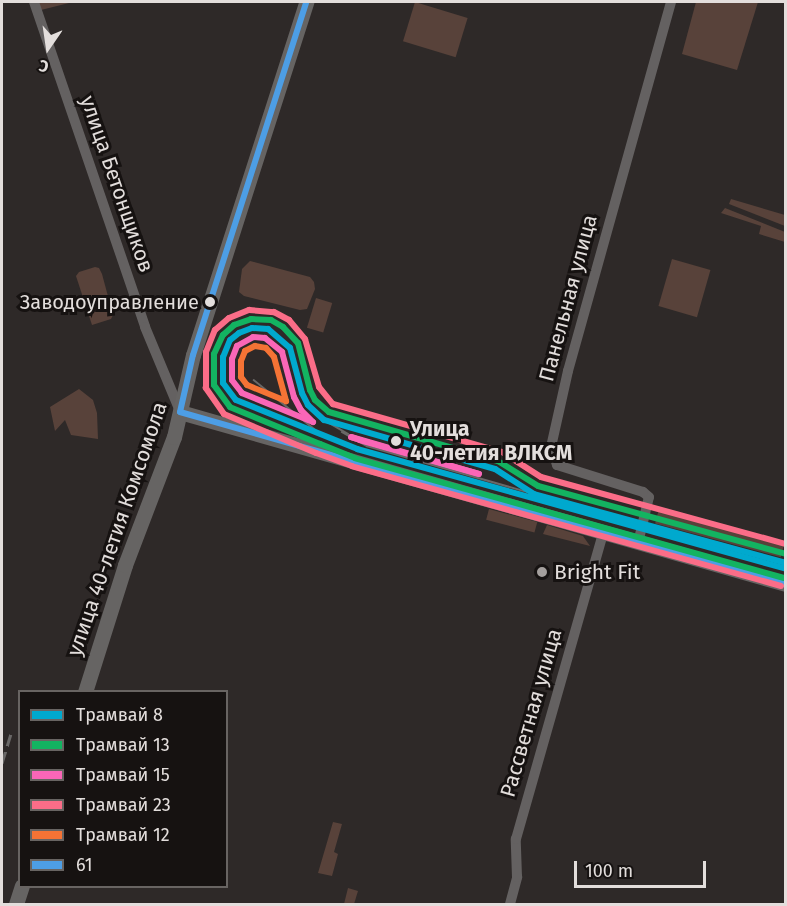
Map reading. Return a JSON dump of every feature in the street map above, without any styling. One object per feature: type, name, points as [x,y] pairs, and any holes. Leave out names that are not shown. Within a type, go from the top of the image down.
[{"type":"main road","name":"улица 40-летия Комсомола","points":[[86,690],[125,565],[174,437],[193,355],[306,2]]},
{"type":"main road","points":[[180,412],[786,584]]},
{"type":"main road","points":[[16,904],[21,888]]},
{"type":"street","name":"улица Бетонщиков","points":[[34,2],[145,327],[180,412]]},
{"type":"street","name":"Панельная улица","points":[[638,543],[649,497],[643,492],[557,465],[551,447],[568,371],[671,2]]},
{"type":"street","name":"Рассветная улица","points":[[510,904],[517,877],[516,839],[603,533]]},
{"type":"shaded area","points":[[38,2],[73,2],[41,10]]},
{"type":"shaded area","points":[[415,2],[468,18],[456,57],[403,41]]},
{"type":"shaded area","points":[[696,2],[758,2],[737,70],[682,54]]},
{"type":"shaded area","points":[[731,199],[785,215],[785,226],[729,204]]},
{"type":"shaded area","points":[[725,208],[785,232],[785,242],[759,234],[761,226],[721,213]]},
{"type":"shaded area","points":[[672,259],[710,270],[697,317],[658,306]]},
{"type":"shaded area","points":[[250,261],[310,277],[315,289],[307,309],[300,310],[244,296],[239,292],[242,269]]},
{"type":"shaded area","points":[[99,268],[102,274],[113,315],[111,319],[92,325],[76,276],[79,272]]},
{"type":"shaded area","points":[[316,298],[332,303],[323,333],[307,328]]},
{"type":"shaded area","points":[[79,389],[93,400],[97,413],[98,439],[71,435],[65,420],[55,431],[50,407]]},
{"type":"shaded area","points":[[489,509],[537,522],[534,533],[486,520]]},
{"type":"shaded area","points":[[659,509],[785,543],[781,557],[655,523]]},
{"type":"shaded area","points":[[547,525],[583,536],[590,546],[543,534]]},
{"type":"shaded area","points":[[333,822],[342,824],[334,852],[338,854],[332,876],[318,873]]},
{"type":"shaded area","points":[[348,888],[358,891],[354,904],[344,904]]},
{"type":"tram line","name":"23","points":[[781,586],[352,466],[316,453],[224,414],[206,388],[206,352],[215,330],[229,318],[249,310],[274,312],[289,320],[305,339],[319,387],[333,404],[502,452],[541,477],[786,544]]},
{"type":"tram line","name":"13","points":[[784,578],[355,458],[230,407],[214,385],[214,354],[223,335],[234,325],[251,319],[271,320],[283,327],[298,343],[310,390],[315,400],[329,412],[498,461],[538,486],[786,554]]},
{"type":"tram line","name":"8","points":[[786,563],[534,494],[495,469],[324,420],[308,405],[302,393],[290,348],[268,329],[252,328],[239,333],[230,340],[223,357],[223,383],[236,400],[357,449],[786,569]]},
{"type":"tram line","name":"15","points":[[253,337],[265,338],[282,352],[294,397],[301,410],[313,422],[242,393],[232,380],[232,359],[237,346],[253,337]]},
{"type":"tram line","name":"12","points":[[255,346],[266,348],[274,357],[286,401],[247,385],[241,377],[241,361],[245,351],[255,346]]},
{"type":"tram line","points":[[254,380],[323,436]]},
{"type":"tram line","points":[[324,420],[348,434]]},
{"type":"tram line","points":[[342,432],[367,446],[534,494]]},
{"type":"tram line","name":"15","points":[[351,437],[479,474],[360,440],[351,437]]},
{"type":"railway","points":[[2,763],[11,734]]},
{"type":"transit line","name":"61","points":[[180,412],[193,355],[306,2]]},
{"type":"transit line","name":"61","points":[[180,412],[786,584]]},
{"type":"place","name":"Заводоуправление","points":[[210,302]]},
{"type":"place","name":"Улица 40-летия ВЛКСМ","points":[[396,441]]},
{"type":"place","name":"Bright Fit","points":[[542,572]]}]
